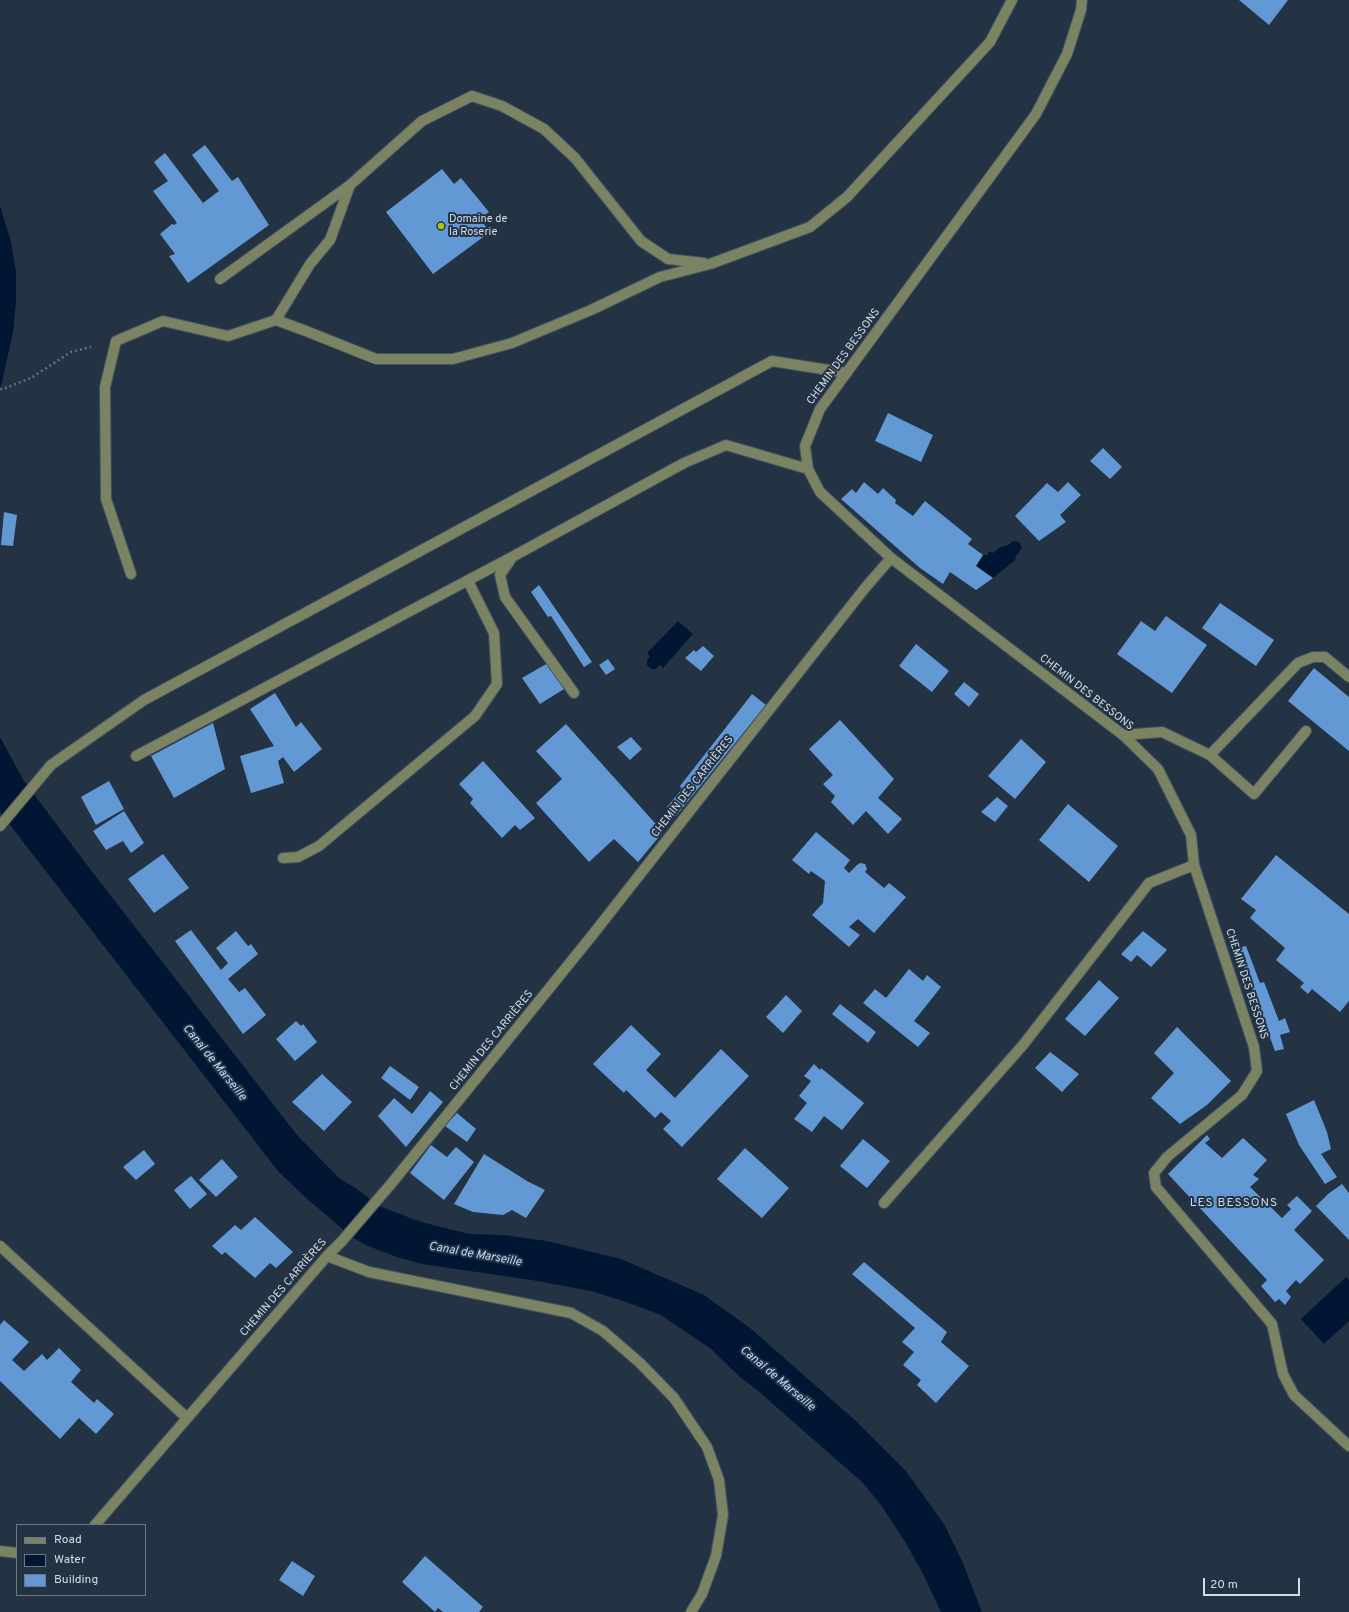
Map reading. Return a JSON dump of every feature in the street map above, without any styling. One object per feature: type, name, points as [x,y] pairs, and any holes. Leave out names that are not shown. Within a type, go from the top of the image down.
[{"type":"street","points":[[131,574],[106,499],[105,387],[116,341],[163,321],[228,336],[276,320],[376,359],[453,359],[512,342],[591,310],[660,277],[710,264],[810,227],[848,197],[990,42],[1012,0]]},
{"type":"street","name":"CHEMIN DES BESSONS","points":[[1082,0],[1081,10],[1067,54],[1036,114],[820,409],[805,446],[808,469],[820,492],[891,558],[1123,735],[1158,769],[1191,835],[1194,865],[1254,1047],[1257,1071],[1242,1095],[1167,1157],[1154,1173],[1156,1187],[1272,1324],[1283,1374],[1294,1395],[1349,1446]]},
{"type":"street","points":[[220,279],[350,185],[422,121],[472,96],[502,106],[544,129],[575,158],[641,241],[668,259],[710,264]]},
{"type":"street","points":[[276,320],[310,264],[330,240],[350,185]]},
{"type":"street","points":[[0,826],[51,765],[144,700],[772,361],[847,373]]},
{"type":"street","points":[[136,756],[468,581],[684,463],[726,445],[808,469]]},
{"type":"street","points":[[512,557],[500,575],[506,597],[574,693]]},
{"type":"street","name":"CHEMIN DES CARRIÈRES","points":[[96,1524],[391,1184],[590,938],[865,588],[891,558]]},
{"type":"street","points":[[283,858],[298,857],[319,846],[474,716],[497,684],[494,633],[468,581]]},
{"type":"street","points":[[1210,755],[1298,663],[1313,657],[1325,657],[1349,677]]},
{"type":"street","points":[[1123,735],[1162,732],[1210,755],[1254,794],[1306,731]]},
{"type":"street","points":[[884,1203],[1023,1045],[1149,883],[1194,865]]},
{"type":"street","points":[[0,1246],[187,1418]]},
{"type":"street","points":[[327,1256],[369,1272],[571,1313],[603,1331],[640,1363],[674,1398],[707,1447],[719,1480],[723,1515],[716,1556],[702,1594],[691,1612]]},
{"type":"street","points":[[0,1551],[16,1553]]},
{"type":"path","points":[[2,389],[31,378],[71,352],[116,341]]},
{"type":"water","points":[[0,206],[11,242],[16,272],[16,302],[13,332],[0,391]]},
{"type":"water","points":[[1013,541],[1019,542],[1022,548],[1015,560],[993,578],[976,566],[983,555],[988,555],[988,551],[993,553],[999,548],[1008,545]]},
{"type":"water","points":[[678,621],[693,634],[663,668],[660,665],[656,669],[651,669],[647,665],[647,661],[650,656],[647,653]]},
{"type":"water","name":"Canal de Marseille","points":[[0,737],[24,781],[90,869],[297,1135],[339,1178],[357,1189],[379,1206],[421,1222],[469,1234],[503,1235],[547,1241],[621,1259],[704,1295],[750,1328],[856,1421],[905,1470],[944,1524],[962,1561],[982,1612],[941,1612],[921,1570],[904,1540],[881,1505],[862,1482],[757,1390],[740,1377],[711,1349],[661,1315],[591,1291],[538,1281],[422,1264],[397,1257],[368,1246],[353,1238],[304,1196],[278,1171],[0,812]]},
{"type":"water","points":[[1346,1277],[1349,1280],[1349,1321],[1324,1344],[1301,1319]]},
{"type":"building","points":[[1239,0],[1288,0],[1269,25]]},
{"type":"building","points":[[205,145],[232,181],[238,177],[269,225],[188,283],[169,256],[175,254],[160,234],[172,224],[174,225],[177,223],[153,191],[168,181],[154,162],[165,153],[203,203],[219,191],[192,155]]},
{"type":"building","name":"Domaine de la Roserie","points":[[442,169],[454,184],[461,178],[489,212],[480,219],[490,232],[433,274],[386,212]]},
{"type":"building","points":[[888,413],[933,435],[921,462],[875,441]]},
{"type":"building","points":[[1103,448],[1122,467],[1110,479],[1090,461]]},
{"type":"building","points":[[864,482],[878,494],[883,488],[896,500],[895,503],[913,516],[925,501],[972,539],[968,544],[983,555],[976,566],[993,578],[976,590],[950,572],[943,584],[920,568],[841,499],[852,489],[856,493]]},
{"type":"building","points":[[1068,482],[1081,495],[1060,515],[1066,522],[1039,541],[1015,516],[1047,483],[1058,492]]},
{"type":"building","points":[[4,512],[17,515],[13,546],[1,545]]},
{"type":"building","points":[[539,585],[592,662],[584,667],[551,616],[548,617],[531,592]]},
{"type":"building","points":[[1220,603],[1274,640],[1256,666],[1202,628]]},
{"type":"building","points":[[1166,616],[1207,645],[1172,693],[1117,654],[1141,621],[1155,631]]},
{"type":"building","points":[[916,644],[949,671],[932,692],[899,666]]},
{"type":"building","points":[[703,646],[714,656],[701,671],[685,658],[694,650],[696,652]]},
{"type":"building","points":[[608,659],[615,669],[606,675],[599,665]]},
{"type":"building","points":[[548,663],[564,689],[540,704],[522,678]]},
{"type":"building","points":[[1314,668],[1349,697],[1349,751],[1288,701]]},
{"type":"building","points":[[964,682],[979,694],[969,707],[954,694]]},
{"type":"building","points":[[275,693],[296,727],[301,722],[322,749],[294,772],[283,757],[278,761],[284,783],[251,793],[240,756],[274,746],[250,709]]},
{"type":"building","points":[[752,694],[766,705],[676,816],[667,807],[682,789],[680,786]]},
{"type":"building","points":[[840,720],[894,779],[878,798],[902,819],[888,834],[866,811],[853,825],[831,802],[835,796],[823,784],[833,775],[809,749]]},
{"type":"building","points":[[213,723],[225,769],[174,798],[151,756]]},
{"type":"building","points":[[566,724],[663,832],[638,862],[614,839],[589,862],[536,803],[562,779],[536,751]]},
{"type":"building","points":[[631,737],[642,749],[630,760],[617,747]]},
{"type":"building","points":[[1021,739],[1046,762],[1015,799],[988,776]]},
{"type":"building","points":[[483,761],[535,818],[520,830],[515,825],[502,838],[470,803],[473,799],[459,784]]},
{"type":"building","points":[[109,781],[124,809],[96,825],[81,797]]},
{"type":"building","points":[[997,797],[1008,806],[995,822],[981,812]]},
{"type":"building","points":[[1068,804],[1118,846],[1089,882],[1039,840]]},
{"type":"building","points":[[124,811],[144,843],[131,853],[123,841],[106,850],[93,831]]},
{"type":"building","points":[[816,832],[850,860],[844,868],[849,873],[860,863],[865,864],[867,869],[865,872],[884,888],[889,883],[906,897],[874,933],[858,919],[849,927],[860,935],[849,947],[812,915],[823,903],[825,881],[811,871],[809,874],[792,860]]},
{"type":"building","points":[[163,854],[189,888],[154,913],[128,879]]},
{"type":"building","points":[[1276,855],[1349,914],[1349,1001],[1340,1012],[1312,989],[1308,994],[1300,987],[1304,983],[1276,960],[1285,948],[1250,918],[1256,910],[1241,899]]},
{"type":"building","points":[[191,930],[221,970],[228,963],[216,948],[236,931],[248,946],[251,944],[258,954],[228,979],[239,992],[245,988],[266,1015],[243,1034],[175,941]]},
{"type":"building","points":[[1143,931],[1167,950],[1151,967],[1137,955],[1131,962],[1121,954]]},
{"type":"building","points":[[1246,946],[1260,983],[1264,982],[1279,1021],[1285,1018],[1290,1032],[1280,1035],[1284,1049],[1275,1051],[1237,948]]},
{"type":"building","points":[[909,969],[923,981],[927,975],[941,987],[914,1021],[930,1033],[918,1047],[863,1003],[875,989],[886,998]]},
{"type":"building","points":[[1099,980],[1119,998],[1085,1036],[1065,1019]]},
{"type":"building","points":[[786,995],[802,1011],[783,1033],[766,1017]]},
{"type":"building","points":[[840,1004],[876,1032],[868,1043],[832,1014]]},
{"type":"building","points":[[296,1021],[301,1026],[303,1024],[317,1042],[295,1061],[276,1039]]},
{"type":"building","points":[[631,1025],[661,1054],[646,1070],[675,1098],[721,1049],[749,1076],[682,1147],[663,1129],[671,1121],[661,1112],[655,1118],[626,1090],[624,1093],[593,1064]]},
{"type":"building","points":[[1177,1027],[1231,1081],[1207,1105],[1180,1124],[1151,1098],[1174,1073],[1154,1053]]},
{"type":"building","points":[[1050,1052],[1079,1074],[1062,1092],[1035,1068]]},
{"type":"building","points":[[814,1064],[864,1103],[842,1130],[824,1116],[812,1132],[794,1119],[807,1103],[799,1096],[811,1081],[804,1076]]},
{"type":"building","points":[[390,1066],[419,1087],[410,1100],[381,1078]]},
{"type":"building","points":[[322,1074],[352,1102],[324,1131],[292,1102]]},
{"type":"building","points":[[430,1091],[443,1102],[406,1147],[378,1116],[394,1098],[412,1114]]},
{"type":"building","points":[[1314,1100],[1327,1132],[1331,1149],[1321,1154],[1337,1177],[1325,1184],[1299,1145],[1286,1114]]},
{"type":"building","points":[[457,1113],[476,1129],[467,1142],[445,1126]]},
{"type":"building","points":[[1207,1135],[1210,1139],[1205,1143],[1222,1158],[1243,1138],[1267,1160],[1253,1175],[1259,1179],[1250,1187],[1282,1218],[1291,1209],[1287,1205],[1297,1196],[1312,1211],[1294,1230],[1324,1260],[1300,1284],[1296,1280],[1286,1291],[1291,1297],[1285,1305],[1279,1299],[1275,1302],[1261,1286],[1267,1280],[1168,1174]]},
{"type":"building","points":[[863,1139],[890,1161],[867,1188],[840,1166]]},
{"type":"building","points":[[431,1145],[447,1157],[456,1147],[474,1162],[444,1200],[410,1173]]},
{"type":"building","points":[[745,1148],[789,1188],[762,1218],[717,1179]]},
{"type":"building","points":[[144,1150],[155,1164],[136,1180],[123,1167]]},
{"type":"building","points":[[484,1154],[527,1181],[545,1190],[526,1218],[512,1210],[503,1215],[473,1212],[454,1204]]},
{"type":"building","points":[[222,1159],[238,1177],[216,1197],[199,1180]]},
{"type":"building","points":[[191,1176],[207,1194],[190,1209],[174,1190]]},
{"type":"building","points":[[1342,1184],[1349,1193],[1349,1240],[1316,1206],[1328,1194]]},
{"type":"building","points":[[255,1217],[293,1252],[276,1268],[270,1263],[255,1278],[225,1252],[222,1255],[212,1246],[235,1225],[241,1230]]},
{"type":"building","points":[[864,1262],[947,1332],[941,1342],[969,1366],[936,1403],[917,1385],[921,1380],[903,1365],[914,1352],[902,1342],[915,1328],[852,1274]]},
{"type":"building","points":[[4,1320],[29,1342],[12,1360],[24,1371],[42,1354],[47,1360],[59,1348],[81,1370],[71,1382],[94,1403],[97,1399],[114,1414],[96,1434],[79,1418],[60,1439],[0,1381],[0,1325]]},
{"type":"building","points":[[425,1556],[483,1607],[479,1612],[443,1612],[438,1608],[435,1612],[402,1582]]},
{"type":"building","points":[[292,1561],[315,1576],[303,1596],[279,1580]]},
{"type":"place","name":"Domaine de la Roserie","points":[[441,226]]},
{"type":"district","name":"LES BESSONS","points":[[1234,1204]]}]
